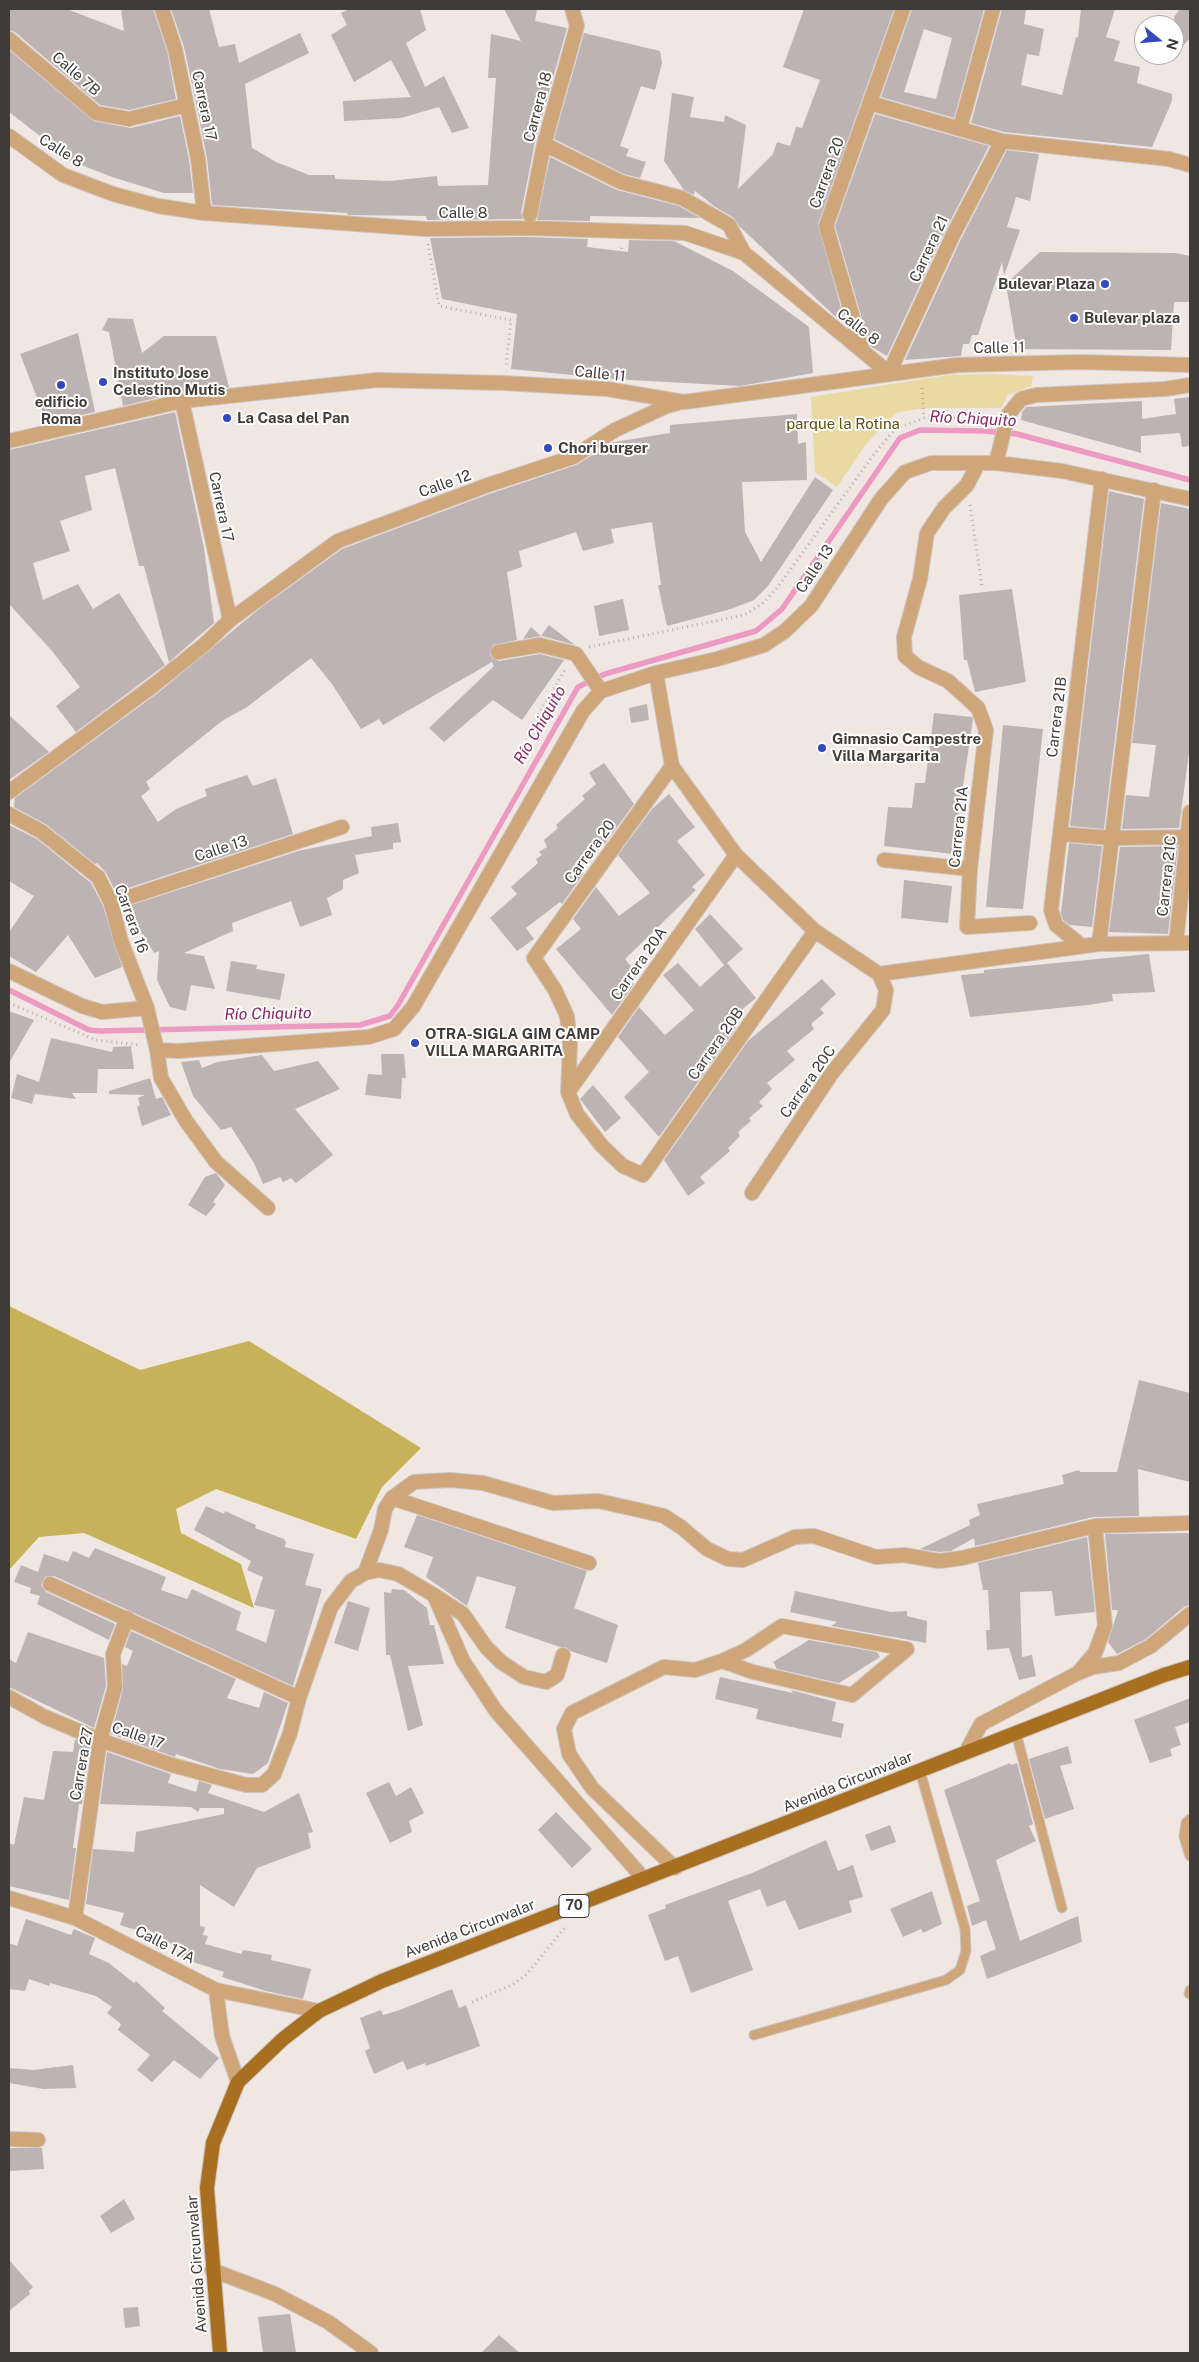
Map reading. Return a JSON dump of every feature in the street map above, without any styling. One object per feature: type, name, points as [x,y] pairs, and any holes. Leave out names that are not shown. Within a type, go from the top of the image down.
[{"type":"main road","name":"Avenida Circunvalar","points":[[220,2353],[207,2188],[214,2143],[238,2082],[283,2039],[319,2011],[382,1981],[675,1868],[1164,1675],[1190,1668]]},
{"type":"street","name":"Carrera 17","points":[[162,9],[175,49],[198,158],[204,213]]},
{"type":"street","name":"Carrera 18","points":[[530,215],[544,144],[577,26],[572,9]]},
{"type":"street","name":"Carrera 20","points":[[862,349],[826,226],[903,9]]},
{"type":"street","points":[[960,128],[993,9]]},
{"type":"street","name":"Calle 7B","points":[[9,39],[96,113],[129,119],[187,105]]},
{"type":"street","points":[[870,103],[1002,141],[1169,159],[1190,165]]},
{"type":"street","name":"Calle 8","points":[[9,136],[63,175],[113,194],[158,206],[204,213],[425,229],[685,232],[744,253],[820,318],[862,349],[889,373]]},
{"type":"street","name":"Carrera 21","points":[[889,373],[953,235],[1002,141]]},
{"type":"street","points":[[544,144],[621,182],[682,198],[729,225],[744,253]]},
{"type":"street","name":"Calle 11","points":[[9,441],[182,401],[377,380],[504,383],[607,389],[684,402],[957,365],[1080,362],[1190,365]]},
{"type":"street","points":[[996,463],[1008,415],[1021,399],[1036,395],[1190,386]]},
{"type":"street","name":"Carrera 17","points":[[182,401],[230,620]]},
{"type":"street","name":"Calle 12","points":[[9,792],[154,685],[205,644],[230,620],[338,541],[488,485],[573,457],[615,430],[667,406],[684,402]]},
{"type":"street","name":"Calle 13","points":[[599,688],[717,659],[764,644],[785,631],[811,606],[881,499],[905,472],[931,463],[996,463],[1062,471],[1190,499]]},
{"type":"street","points":[[967,485],[978,464]]},
{"type":"street","name":"Carrera 21B","points":[[1082,946],[1056,925],[1051,910],[1102,479]]},
{"type":"street","name":"Carrera 21A","points":[[967,485],[944,508],[927,533],[920,579],[904,637],[906,656],[918,667],[948,680],[978,708],[986,730],[970,869],[967,927],[1030,923]]},
{"type":"street","points":[[1098,944],[1154,490]]},
{"type":"street","points":[[157,1050],[179,1051],[369,1037],[394,1029],[414,1007],[583,710],[599,688],[578,656],[540,645],[498,652]]},
{"type":"street","points":[[656,673],[672,766],[736,855],[815,930],[879,974],[1098,944],[1190,943]]},
{"type":"street","name":"Carrera 20","points":[[568,1092],[570,1045],[567,1016],[555,990],[534,958],[672,766]]},
{"type":"street","name":"Carrera 21C","points":[[1176,943],[1189,837],[1190,812]]},
{"type":"street","name":"Carrera 16","points":[[9,814],[42,832],[98,878],[111,903],[121,942],[148,1014],[157,1050],[161,1078],[186,1121],[216,1162],[268,1208]]},
{"type":"street","name":"Calle 13","points":[[111,903],[342,827]]},
{"type":"street","points":[[1060,834],[1112,838],[1189,837]]},
{"type":"street","name":"Carrera 20A","points":[[568,1092],[736,855]]},
{"type":"street","points":[[884,860],[970,869]]},
{"type":"street","name":"Carrera 20B","points":[[568,1092],[577,1114],[602,1146],[623,1166],[643,1175],[815,930]]},
{"type":"street","points":[[9,971],[82,1006],[102,1012],[148,1014]]},
{"type":"street","name":"Carrera 20C","points":[[752,1193],[832,1073],[883,1010],[886,990],[879,974]]},
{"type":"street","points":[[365,1572],[380,1530],[385,1508],[392,1498],[414,1482],[450,1480],[483,1483],[553,1503],[598,1501],[664,1516],[681,1527],[707,1549],[728,1560],[743,1560],[795,1537],[814,1536],[876,1557],[904,1555],[939,1561],[962,1558],[1095,1526],[1190,1523]]},
{"type":"street","points":[[392,1498],[589,1563]]},
{"type":"street","points":[[1078,1673],[1095,1653],[1105,1626],[1104,1595],[1095,1526]]},
{"type":"street","points":[[50,1584],[299,1698],[331,1607],[351,1581],[365,1572],[379,1570],[398,1574],[463,1614],[486,1647],[501,1662],[524,1677],[546,1682],[557,1675],[563,1656]]},
{"type":"street","points":[[434,1595],[463,1661],[496,1711],[644,1879]]},
{"type":"street","points":[[966,1752],[981,1724],[1078,1673],[1093,1667],[1119,1663],[1151,1646],[1190,1614]]},
{"type":"street","name":"Carrera 27","points":[[75,1918],[100,1740],[115,1687],[113,1654],[127,1618]]},
{"type":"street","points":[[675,1868],[592,1788],[569,1754],[564,1729],[572,1713],[664,1667],[695,1670],[722,1661],[746,1650],[782,1626],[907,1649],[852,1695],[753,1672],[722,1661]]},
{"type":"street","name":"Calle 17","points":[[9,1697],[23,1706],[100,1740],[246,1785],[262,1785],[274,1774],[290,1733],[299,1698]]},
{"type":"street","points":[[9,1708],[23,1706]]},
{"type":"street","name":"Calle 17A","points":[[9,1898],[75,1918],[216,1990],[319,2011]]},
{"type":"street","points":[[216,1990],[222,2036],[238,2082]]},
{"type":"street","points":[[9,2139],[38,2140]]},
{"type":"street","points":[[212,2270],[275,2294],[328,2322],[371,2353]]},
{"type":"lane","points":[[1016,1733],[1062,1908]]},
{"type":"lane","points":[[754,2035],[946,1980],[960,1970],[966,1951],[965,1929],[920,1771]]},
{"type":"lane","points":[[1190,1819],[1186,1823],[1184,1837],[1190,1856]]},
{"type":"path","points":[[425,229],[439,306],[511,320],[504,383]]},
{"type":"path","points":[[607,389],[624,230]]},
{"type":"path","points":[[922,388],[924,418]]},
{"type":"path","points":[[532,723],[578,656],[594,645],[744,615],[762,604],[777,588],[872,457],[895,429],[924,418],[985,419],[1008,415]]},
{"type":"path","points":[[967,485],[982,587]]},
{"type":"path","points":[[9,1003],[96,1040],[128,1042],[157,1050]]},
{"type":"path","points":[[472,2002],[512,1985],[527,1974],[567,1926]]},
{"type":"green space","name":"parque la Rotina","points":[[991,374],[1033,376],[1031,386],[1008,395],[1001,408],[927,408],[898,412],[886,422],[864,447],[837,487],[815,472],[811,397],[948,375]]},
{"type":"shaded area","points":[[9,1306],[140,1370],[249,1341],[421,1448],[382,1487],[356,1539],[216,1489],[176,1509],[181,1533],[241,1564],[254,1608],[84,1533],[39,1537],[9,1570]]},
{"type":"building","points":[[9,9],[67,9],[124,31],[121,9],[153,9],[167,51],[176,99],[129,110],[100,105],[15,32],[9,30]]},
{"type":"building","points":[[171,9],[209,9],[219,47],[235,44],[239,63],[300,33],[309,53],[245,84],[252,148],[276,162],[309,175],[335,175],[335,179],[389,181],[437,176],[438,186],[488,185],[496,78],[488,78],[491,34],[521,41],[504,9],[537,9],[535,21],[567,28],[535,142],[521,213],[523,219],[427,220],[426,216],[348,215],[347,213],[212,205],[207,158],[196,103],[184,47]]},
{"type":"building","points":[[349,9],[420,9],[426,30],[406,43],[425,87],[444,76],[469,128],[452,133],[439,107],[401,118],[344,121],[343,101],[411,97],[391,60],[354,82],[331,35],[347,25],[341,13]]},
{"type":"building","points":[[804,9],[894,9],[818,224],[844,319],[840,321],[739,226],[734,218],[714,206],[695,191],[694,195],[684,190],[664,161],[672,93],[694,97],[690,117],[724,122],[725,115],[746,125],[738,189],[773,154],[777,142],[790,146],[796,127],[802,128],[820,80],[783,67]]},
{"type":"building","points":[[912,9],[984,9],[954,118],[881,97]],"holes":[[[924,29],[952,38],[936,99],[904,92]]]},
{"type":"building","points":[[1002,9],[1026,9],[1024,24],[1044,29],[1039,56],[1027,54],[1021,85],[1062,95],[1076,37],[1078,37],[1081,9],[1115,9],[1106,37],[1120,41],[1114,61],[1140,67],[1137,83],[1172,94],[1172,101],[1152,147],[1004,132],[971,123]]},
{"type":"building","points":[[1180,9],[1190,9],[1190,38],[1184,45],[1184,15],[1176,15]]},
{"type":"building","points":[[584,33],[660,51],[662,63],[655,90],[641,86],[620,146],[629,149],[626,156],[646,162],[640,178],[624,174],[554,139]]},
{"type":"building","points":[[9,50],[94,121],[131,128],[180,116],[189,160],[193,193],[164,193],[112,177],[66,159],[52,150],[53,146],[9,112]]},
{"type":"building","points":[[875,114],[989,146],[945,231],[887,356],[870,346],[835,226]]},
{"type":"building","points":[[1007,150],[1039,154],[1030,201],[1016,197],[1007,227],[1020,230],[1004,276],[1002,262],[978,335],[972,335],[969,344],[963,344],[961,356],[905,360],[961,239]]},
{"type":"building","points":[[550,157],[617,190],[679,206],[700,218],[590,216],[590,221],[537,220]]},
{"type":"building","points":[[527,237],[588,239],[587,247],[628,252],[629,240],[674,241],[733,271],[809,327],[813,373],[740,386],[613,379],[511,369],[517,314],[442,299],[430,238]]},
{"type":"building","name":"Bulevar Plaza","points":[[1040,252],[1175,253],[1190,256],[1190,302],[1174,302],[1171,350],[1017,349],[1006,284]]},
{"type":"building","points":[[108,318],[133,319],[142,353],[164,336],[216,336],[229,387],[180,392],[123,406],[109,332],[102,330]]},
{"type":"building","name":"edificio Roma","points":[[78,333],[95,412],[47,423],[20,354]]},
{"type":"building","points":[[1190,397],[1190,446],[1182,447],[1180,433],[1141,436],[1141,453],[1021,420],[1022,412],[1026,407],[1142,401],[1142,419],[1176,414],[1174,399]]},
{"type":"building","points":[[175,412],[204,548],[214,623],[169,662],[144,566],[139,566],[115,468],[85,476],[92,510],[60,521],[70,551],[33,563],[43,600],[78,584],[93,609],[119,593],[165,665],[76,732],[56,706],[80,687],[52,651],[9,604],[9,450]]},
{"type":"building","points":[[797,414],[798,444],[806,442],[807,480],[742,482],[745,532],[761,562],[815,477],[833,490],[768,586],[754,600],[731,609],[667,626],[658,585],[661,585],[652,522],[611,529],[614,543],[583,551],[576,532],[519,551],[522,567],[507,572],[517,640],[493,645],[490,654],[492,658],[499,661],[540,654],[564,660],[522,720],[493,700],[444,742],[429,728],[494,666],[492,662],[383,725],[379,719],[361,729],[332,684],[311,658],[247,707],[222,721],[146,782],[150,789],[141,796],[158,822],[176,809],[207,796],[205,789],[247,775],[253,786],[276,778],[293,834],[116,892],[106,873],[97,863],[95,864],[47,825],[14,807],[15,798],[159,692],[259,609],[342,549],[489,494],[576,465],[614,442],[670,433],[670,425]]},
{"type":"building","points":[[1109,491],[1144,499],[1104,829],[1070,826]]},
{"type":"building","points":[[1161,503],[1190,509],[1190,745],[1179,828],[1122,829],[1126,795],[1149,797],[1156,745],[1132,743]]},
{"type":"building","points":[[1012,589],[1026,682],[975,692],[967,660],[964,660],[959,595]]},
{"type":"building","points":[[623,599],[629,630],[599,636],[594,606]]},
{"type":"building","points":[[549,625],[575,645],[542,636],[523,639],[531,627],[541,636]]},
{"type":"building","points":[[647,704],[649,720],[631,723],[629,708]]},
{"type":"building","points":[[934,713],[972,717],[973,719],[953,854],[884,846],[888,807],[912,808],[915,783],[925,783]]},
{"type":"building","points":[[9,715],[49,752],[9,780]]},
{"type":"building","points":[[1003,725],[1043,729],[1023,909],[986,907]]},
{"type":"building","points":[[604,763],[634,804],[604,845],[584,861],[586,864],[581,869],[584,873],[562,904],[560,902],[526,928],[534,939],[517,951],[490,918],[517,894],[511,887],[538,863],[536,859],[542,855],[539,852],[547,847],[544,840],[558,828],[556,825],[585,799],[582,796],[596,784],[589,773]]},
{"type":"building","points":[[669,794],[695,827],[677,841],[705,875],[692,887],[696,890],[625,959],[638,975],[632,981],[634,984],[612,1015],[556,949],[581,929],[573,919],[596,887],[619,916],[650,893],[618,855],[652,809]]},
{"type":"building","points":[[398,823],[401,842],[393,843],[393,849],[355,855],[359,873],[343,880],[343,889],[327,898],[332,915],[300,927],[291,901],[232,923],[233,931],[184,953],[204,956],[215,989],[191,985],[186,1011],[170,1007],[157,980],[159,951],[154,953],[125,907],[298,851],[372,836],[371,827]]},
{"type":"building","points":[[9,825],[37,839],[91,883],[103,906],[122,967],[95,978],[68,935],[36,972],[9,956],[9,932],[34,896],[9,881]]},
{"type":"building","points":[[1069,843],[1102,846],[1092,927],[1070,925],[1063,920],[1061,913]]},
{"type":"building","points":[[1178,846],[1168,934],[1109,932],[1120,847]]},
{"type":"building","points":[[904,880],[952,886],[948,923],[901,918]]},
{"type":"building","points":[[710,914],[743,949],[727,963],[756,998],[729,1020],[736,1028],[659,1137],[624,1097],[649,1072],[618,1037],[639,1007],[665,1035],[694,1010],[663,975],[678,963],[700,987],[724,965],[695,929]]},
{"type":"building","points":[[1149,954],[1155,992],[1112,994],[1113,1001],[1088,1005],[970,1017],[961,975],[984,973],[984,970]]},
{"type":"building","points":[[231,961],[257,965],[256,969],[285,974],[280,1000],[226,991]]},
{"type":"building","points":[[822,979],[836,994],[820,1009],[824,1013],[811,1024],[814,1029],[787,1051],[795,1060],[767,1083],[772,1089],[759,1102],[763,1106],[749,1118],[751,1121],[738,1132],[740,1136],[728,1148],[730,1151],[700,1177],[705,1183],[688,1196],[664,1160],[748,1041]]},
{"type":"building","points":[[9,1011],[34,1020],[9,1063]]},
{"type":"building","points":[[51,1038],[112,1052],[113,1047],[131,1046],[134,1069],[98,1069],[97,1093],[72,1093],[76,1099],[35,1094],[32,1104],[11,1098],[17,1074],[39,1082]]},
{"type":"building","points":[[381,1054],[404,1054],[406,1078],[402,1078],[401,1099],[365,1095],[368,1074],[382,1075]]},
{"type":"building","points":[[262,1055],[274,1071],[318,1061],[340,1089],[295,1109],[333,1155],[296,1183],[291,1178],[283,1182],[280,1177],[263,1184],[254,1163],[231,1127],[221,1130],[193,1096],[181,1062],[199,1060],[202,1068],[217,1062]]},
{"type":"building","points":[[150,1078],[156,1099],[162,1097],[171,1115],[142,1126],[137,1107],[140,1105],[138,1098],[145,1095],[109,1094],[109,1091]]},
{"type":"building","points":[[593,1085],[621,1118],[605,1132],[580,1099]]},
{"type":"building","points":[[216,1173],[225,1185],[213,1202],[216,1204],[206,1216],[188,1205],[205,1177]]},
{"type":"building","points":[[1139,1380],[1190,1393],[1190,1482],[1138,1469],[1139,1516],[1093,1517],[975,1546],[974,1538],[951,1551],[939,1552],[920,1549],[970,1525],[969,1520],[980,1515],[977,1504],[1064,1484],[1062,1475],[1079,1470],[1080,1472],[1117,1472]]},
{"type":"building","points":[[206,1506],[224,1514],[225,1511],[256,1525],[255,1528],[284,1539],[286,1542],[285,1547],[314,1554],[305,1585],[322,1589],[293,1686],[54,1576],[45,1577],[41,1585],[46,1592],[115,1624],[109,1640],[37,1604],[40,1596],[30,1593],[31,1588],[14,1582],[21,1565],[38,1572],[44,1554],[68,1562],[73,1551],[89,1558],[95,1548],[166,1577],[161,1590],[187,1599],[192,1589],[241,1612],[236,1630],[266,1643],[275,1610],[254,1605],[263,1577],[247,1570],[251,1561],[194,1530]]},
{"type":"building","points":[[417,1515],[587,1571],[574,1608],[618,1625],[607,1663],[570,1651],[566,1647],[560,1647],[505,1628],[516,1587],[477,1576],[467,1606],[426,1577],[433,1557],[404,1547]]},
{"type":"building","points":[[1189,1533],[1190,1605],[1184,1607],[1146,1639],[1117,1654],[1108,1642],[1118,1610],[1112,1610],[1105,1534]]},
{"type":"building","points":[[1087,1537],[1095,1612],[1055,1616],[1052,1591],[1020,1592],[1022,1657],[1032,1655],[1036,1676],[1019,1680],[1009,1648],[987,1650],[986,1630],[990,1630],[988,1590],[983,1590],[978,1563]]},
{"type":"building","points":[[392,1589],[404,1590],[427,1608],[430,1625],[434,1625],[444,1664],[408,1666],[423,1725],[408,1731],[390,1655],[386,1655],[384,1592],[391,1593]]},
{"type":"building","points":[[795,1591],[891,1612],[907,1611],[907,1616],[927,1621],[926,1643],[831,1626],[837,1622],[790,1612]]},
{"type":"building","points":[[348,1601],[370,1608],[358,1651],[334,1643]]},
{"type":"building","points":[[131,1631],[236,1679],[227,1698],[259,1708],[264,1692],[288,1703],[268,1763],[253,1774],[220,1769],[176,1754],[175,1757],[111,1734],[123,1689],[122,1664],[127,1666],[133,1651],[125,1647]]},
{"type":"building","points":[[28,1632],[104,1658],[106,1686],[94,1728],[9,1687],[9,1659],[16,1663]]},
{"type":"building","points":[[809,1640],[877,1652],[880,1657],[839,1683],[777,1669],[773,1662]]},
{"type":"building","points":[[720,1677],[793,1693],[791,1690],[836,1702],[832,1721],[844,1724],[841,1738],[756,1719],[758,1709],[715,1699]]},
{"type":"building","points":[[1190,1698],[1190,1722],[1175,1727],[1181,1745],[1170,1749],[1172,1756],[1150,1763],[1134,1720]]},
{"type":"building","points":[[75,1739],[90,1745],[82,1804],[79,1804],[73,1848],[76,1848],[69,1900],[9,1886],[9,1843],[14,1845],[24,1797],[44,1800],[53,1751],[73,1752]]},
{"type":"building","points":[[1068,1746],[1072,1763],[1060,1766],[1074,1809],[1045,1819],[1029,1759]]},
{"type":"building","points":[[107,1752],[171,1774],[168,1783],[196,1792],[199,1781],[212,1785],[208,1793],[264,1812],[299,1793],[313,1832],[308,1833],[311,1848],[257,1868],[234,1907],[200,1885],[200,1926],[205,1927],[203,1935],[208,1936],[205,1944],[241,1954],[243,1950],[272,1955],[271,1960],[311,1969],[303,1999],[266,1991],[222,1977],[224,1972],[181,1958],[183,1951],[141,1925],[139,1931],[120,1925],[124,1913],[86,1904],[93,1849],[134,1852],[136,1832],[224,1814],[224,1808],[200,1808],[198,1812],[191,1807],[100,1804]]},
{"type":"building","points":[[1010,1763],[1011,1765],[1017,1763],[1033,1824],[1029,1826],[1036,1841],[996,1860],[1020,1941],[1078,1916],[1082,1942],[987,1979],[980,1956],[996,1949],[986,1920],[972,1926],[967,1906],[980,1901],[944,1790]]},
{"type":"building","points":[[389,1782],[396,1796],[411,1787],[424,1813],[409,1821],[412,1832],[390,1843],[366,1793]]},
{"type":"building","points":[[556,1812],[592,1849],[572,1868],[538,1830]]},
{"type":"building","points":[[890,1825],[896,1842],[871,1851],[865,1835]]},
{"type":"building","points":[[826,1840],[838,1871],[853,1865],[863,1897],[849,1901],[852,1912],[799,1930],[785,1900],[767,1907],[760,1889],[728,1901],[753,1970],[691,1993],[678,1956],[665,1961],[648,1915],[666,1908],[665,1905],[752,1873]]},
{"type":"building","points":[[932,1891],[942,1924],[923,1933],[921,1929],[903,1937],[890,1909]]},
{"type":"building","points":[[26,1919],[71,1935],[74,1929],[95,1938],[89,1954],[109,1963],[134,1983],[136,1981],[165,2008],[162,2011],[219,2058],[200,2079],[174,2060],[152,2082],[137,2070],[150,2055],[118,2030],[121,2024],[107,2013],[112,2007],[96,1996],[50,1983],[49,1986],[29,1979],[25,1991],[9,1989],[9,1943],[17,1946]]},
{"type":"building","points":[[452,1989],[459,2008],[466,2005],[480,2046],[426,2066],[425,2063],[407,2070],[403,2061],[374,2074],[365,2051],[370,2048],[360,2018],[381,2010],[383,2015],[400,2010]]},
{"type":"building","points":[[73,2065],[76,2088],[43,2089],[9,2083],[9,2068],[33,2070]]},
{"type":"building","points":[[9,2148],[42,2148],[44,2169],[9,2171]]},
{"type":"building","points":[[124,2199],[135,2219],[111,2233],[100,2216]]},
{"type":"building","points":[[9,2260],[33,2287],[29,2291],[30,2294],[9,2311]]},
{"type":"building","points":[[138,2307],[140,2326],[125,2328],[123,2308]]},
{"type":"building","points":[[290,2314],[296,2353],[263,2353],[258,2317]]},
{"type":"building","points":[[499,2335],[520,2353],[481,2353]]},
{"type":"waterway","name":"Río Chiquito","points":[[9,990],[89,1030],[101,1031],[360,1025],[390,1016],[578,687],[605,674],[756,631],[782,609],[900,438],[920,430],[985,431],[1017,434],[1190,480]]},
{"type":"place","name":"Bulevar Plaza","points":[[1105,284]]},
{"type":"place","name":"Bulevar plaza","points":[[1074,318]]},
{"type":"place","name":"Instituto Jose Celestino Mutis","points":[[103,382]]},
{"type":"place","name":"edificio Roma","points":[[61,385]]},
{"type":"place","name":"La Casa del Pan","points":[[227,418]]},
{"type":"place","name":"Chori burger","points":[[548,448]]},
{"type":"place","name":"Gimnasio Campestre Villa Margarita","points":[[822,748]]},
{"type":"place","name":"OTRA-SIGLA GIM CAMP VILLA MARGARITA","points":[[415,1043]]}]
